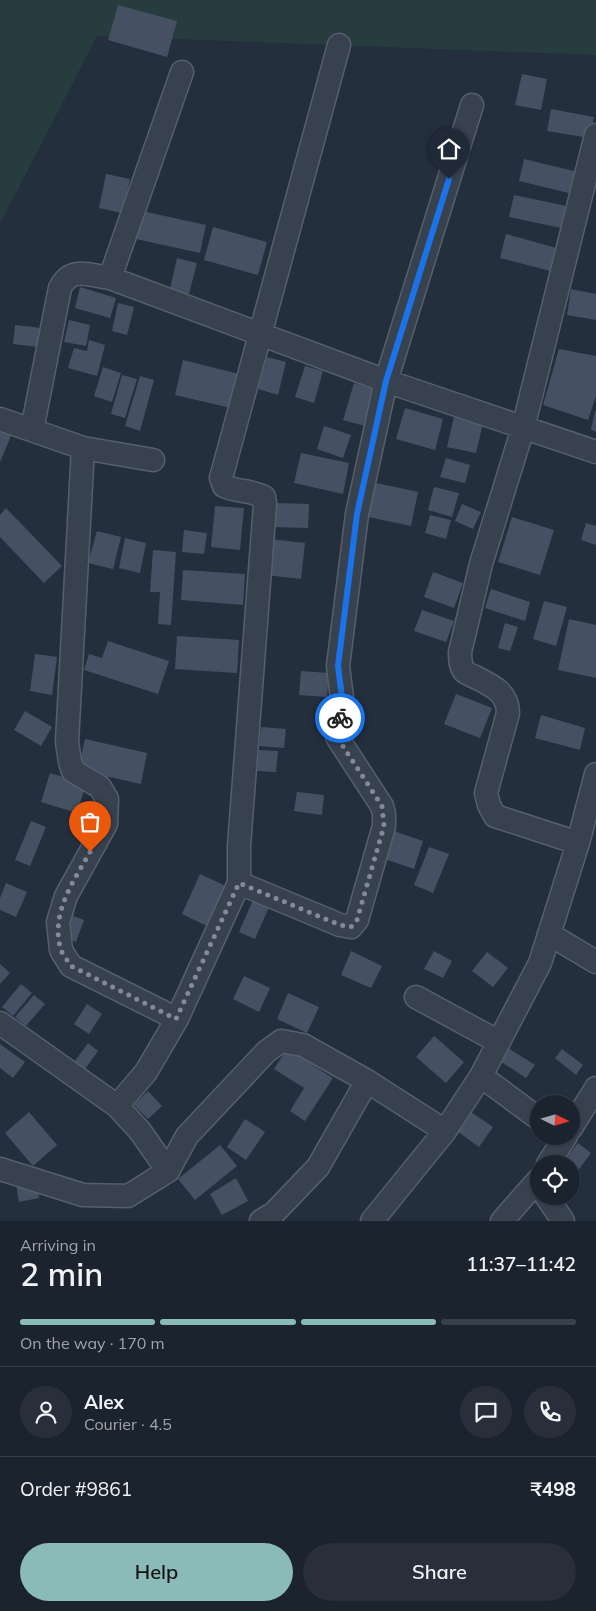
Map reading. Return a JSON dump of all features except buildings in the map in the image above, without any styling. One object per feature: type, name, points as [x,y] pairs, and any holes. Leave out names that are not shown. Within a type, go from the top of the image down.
[{"type":"street","points":[[117,1106],[146,1072],[176,1019],[239,883],[239,846],[266,504],[264,497],[257,493],[232,490],[224,486],[221,478],[340,45]]},
{"type":"street","points":[[110,278],[182,72]]},
{"type":"street","points":[[239,883],[340,925],[351,927],[357,920],[384,826],[382,806],[337,737],[342,698],[338,666],[357,514],[386,381],[472,106]]},
{"type":"street","points":[[578,844],[495,816],[489,805],[486,793],[508,713],[508,706],[505,698],[496,688],[465,672],[461,664],[460,652],[481,564],[523,428],[596,135]]},
{"type":"street","points":[[32,430],[60,288],[64,280],[74,274],[110,278],[386,381],[596,452]]},
{"type":"street","points":[[0,419],[83,448],[153,460]]},
{"type":"street","points":[[83,448],[67,742],[73,771],[100,787],[106,800],[106,824],[66,896],[58,922],[61,950],[71,966],[176,1019]]},
{"type":"street","points":[[372,1221],[445,1131],[481,1076],[540,963],[578,844],[596,774]]},
{"type":"street","points":[[549,934],[596,962]]},
{"type":"street","points":[[416,997],[499,1042]]},
{"type":"street","points":[[0,1024],[117,1106],[140,1131],[168,1171]]},
{"type":"street","points":[[0,1169],[83,1195],[128,1196],[168,1171],[187,1136],[266,1052],[281,1041],[303,1045],[367,1081],[445,1131]]},
{"type":"street","points":[[481,1076],[530,1112]]},
{"type":"street","points":[[261,1221],[274,1213],[318,1167],[367,1081]]},
{"type":"street","points":[[580,1113],[596,1088]]},
{"type":"street","points":[[502,1221],[530,1195]]},
{"type":"street","points":[[553,1205],[564,1221]]},
{"type":"green space","points":[[0,0],[596,0],[596,55],[97,36],[0,224]]},
{"type":"way so far","points":[[90,852],[66,896],[58,922],[61,950],[71,966],[176,1019],[239,883],[340,925],[351,927],[357,920],[384,826],[384,814],[382,806],[337,737],[340,718]]},
{"type":"route","points":[[340,718],[342,698],[338,666],[357,514],[386,381],[449,179]]}]
